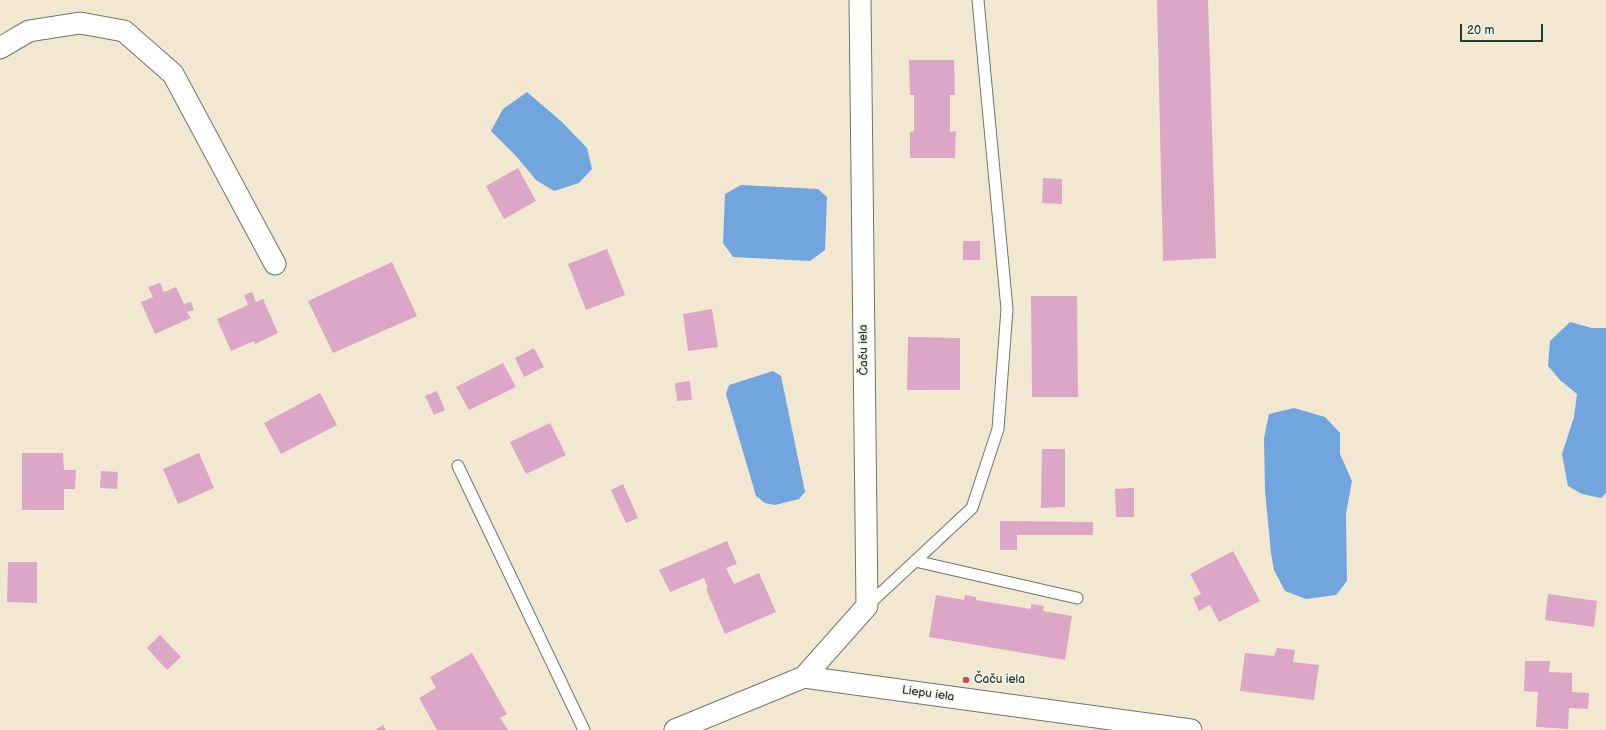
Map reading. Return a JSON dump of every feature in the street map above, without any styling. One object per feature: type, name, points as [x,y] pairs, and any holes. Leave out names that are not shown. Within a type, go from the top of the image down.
[{"type":"street","name":"Čaču iela","points":[[860,0],[867,606]]},
{"type":"street","points":[[0,48],[28,31],[80,23],[124,31],[173,74],[275,264]]},
{"type":"street","points":[[675,730],[804,677],[867,606]]},
{"type":"street","name":"Liepu iela","points":[[804,677],[1191,730]]},
{"type":"lane","points":[[867,606],[972,508],[998,429],[1007,308],[978,0]]},
{"type":"lane","points":[[458,466],[584,730]]},
{"type":"lane","points":[[915,561],[1077,598]]},
{"type":"water","points":[[527,92],[562,122],[587,148],[592,169],[579,183],[554,191],[536,180],[516,156],[491,131],[503,109]]},
{"type":"water","points":[[741,185],[818,189],[827,197],[825,250],[810,261],[733,257],[723,243],[725,194]]},
{"type":"water","points":[[1570,322],[1592,328],[1606,328],[1606,493],[1601,498],[1582,494],[1568,486],[1562,454],[1574,417],[1577,394],[1560,380],[1548,366],[1550,341]]},
{"type":"water","points":[[773,371],[781,376],[805,492],[799,499],[775,505],[765,503],[756,496],[726,394],[729,385]]},
{"type":"water","points":[[1294,408],[1325,417],[1340,433],[1340,454],[1352,481],[1346,514],[1347,581],[1336,595],[1306,599],[1285,591],[1274,570],[1265,491],[1264,438],[1269,414]]},
{"type":"building","points":[[1157,0],[1208,0],[1216,258],[1163,261]]},
{"type":"building","points":[[909,60],[954,60],[955,95],[950,95],[950,132],[956,131],[955,158],[910,158],[910,132],[914,131],[914,95],[910,95]]},
{"type":"building","points":[[518,168],[536,201],[504,219],[486,186]]},
{"type":"building","points":[[1043,178],[1062,179],[1062,204],[1042,203]]},
{"type":"building","points":[[963,241],[980,241],[980,260],[963,260]]},
{"type":"building","points":[[607,249],[625,295],[586,310],[568,264]]},
{"type":"building","points":[[392,262],[417,316],[333,353],[308,301]]},
{"type":"building","points":[[160,283],[164,292],[176,287],[184,304],[191,302],[194,310],[187,312],[191,318],[155,334],[141,302],[153,297],[148,287]]},
{"type":"building","points":[[252,292],[256,302],[263,299],[278,333],[255,344],[254,341],[231,351],[217,319],[248,305],[244,295]]},
{"type":"building","points":[[1031,296],[1077,296],[1078,397],[1032,397]]},
{"type":"building","points":[[712,309],[718,347],[688,351],[683,314]]},
{"type":"building","points":[[908,337],[960,338],[960,390],[907,390]]},
{"type":"building","points":[[534,348],[544,367],[524,377],[515,358]]},
{"type":"building","points":[[503,363],[516,387],[469,410],[456,387]]},
{"type":"building","points":[[690,381],[692,400],[677,401],[675,383]]},
{"type":"building","points":[[437,391],[445,410],[434,415],[425,396]]},
{"type":"building","points":[[320,393],[337,425],[281,454],[264,423]]},
{"type":"building","points":[[550,423],[566,455],[526,474],[510,442]]},
{"type":"building","points":[[1042,449],[1065,449],[1065,507],[1041,508]]},
{"type":"building","points":[[22,453],[63,453],[64,470],[76,470],[75,489],[64,489],[64,510],[22,510]]},
{"type":"building","points":[[199,453],[214,488],[178,504],[163,469]]},
{"type":"building","points":[[101,471],[118,472],[117,489],[100,488]]},
{"type":"building","points":[[623,484],[638,518],[626,523],[611,490]]},
{"type":"building","points":[[1134,488],[1134,517],[1116,517],[1115,489]]},
{"type":"building","points":[[1000,521],[1093,522],[1093,535],[1017,535],[1017,550],[1000,550]]},
{"type":"building","points":[[727,541],[737,564],[726,568],[734,584],[759,573],[776,612],[725,634],[708,594],[706,588],[708,589],[704,578],[670,592],[659,570]]},
{"type":"building","points":[[1233,551],[1260,601],[1219,622],[1210,605],[1199,611],[1193,598],[1201,594],[1190,574]]},
{"type":"building","points":[[8,562],[37,562],[37,603],[7,602]]},
{"type":"building","points":[[1548,594],[1597,601],[1594,627],[1545,620]]},
{"type":"building","points":[[936,595],[964,600],[965,595],[976,597],[976,600],[1031,609],[1031,604],[1044,606],[1043,611],[1072,616],[1065,660],[929,637]]},
{"type":"building","points":[[160,635],[181,657],[167,670],[147,648]]},
{"type":"building","points":[[1277,648],[1295,650],[1293,662],[1319,665],[1314,700],[1240,691],[1245,653],[1274,656]]},
{"type":"building","points":[[472,653],[507,714],[500,718],[508,730],[437,730],[419,698],[436,688],[430,677]]},
{"type":"building","points":[[1525,661],[1550,661],[1549,672],[1572,673],[1572,692],[1589,693],[1588,709],[1569,708],[1568,729],[1536,727],[1538,692],[1524,691]]},
{"type":"building","points":[[383,725],[386,730],[375,730]]},
{"type":"place","name":"Čaču iela","points":[[966,680]]}]
